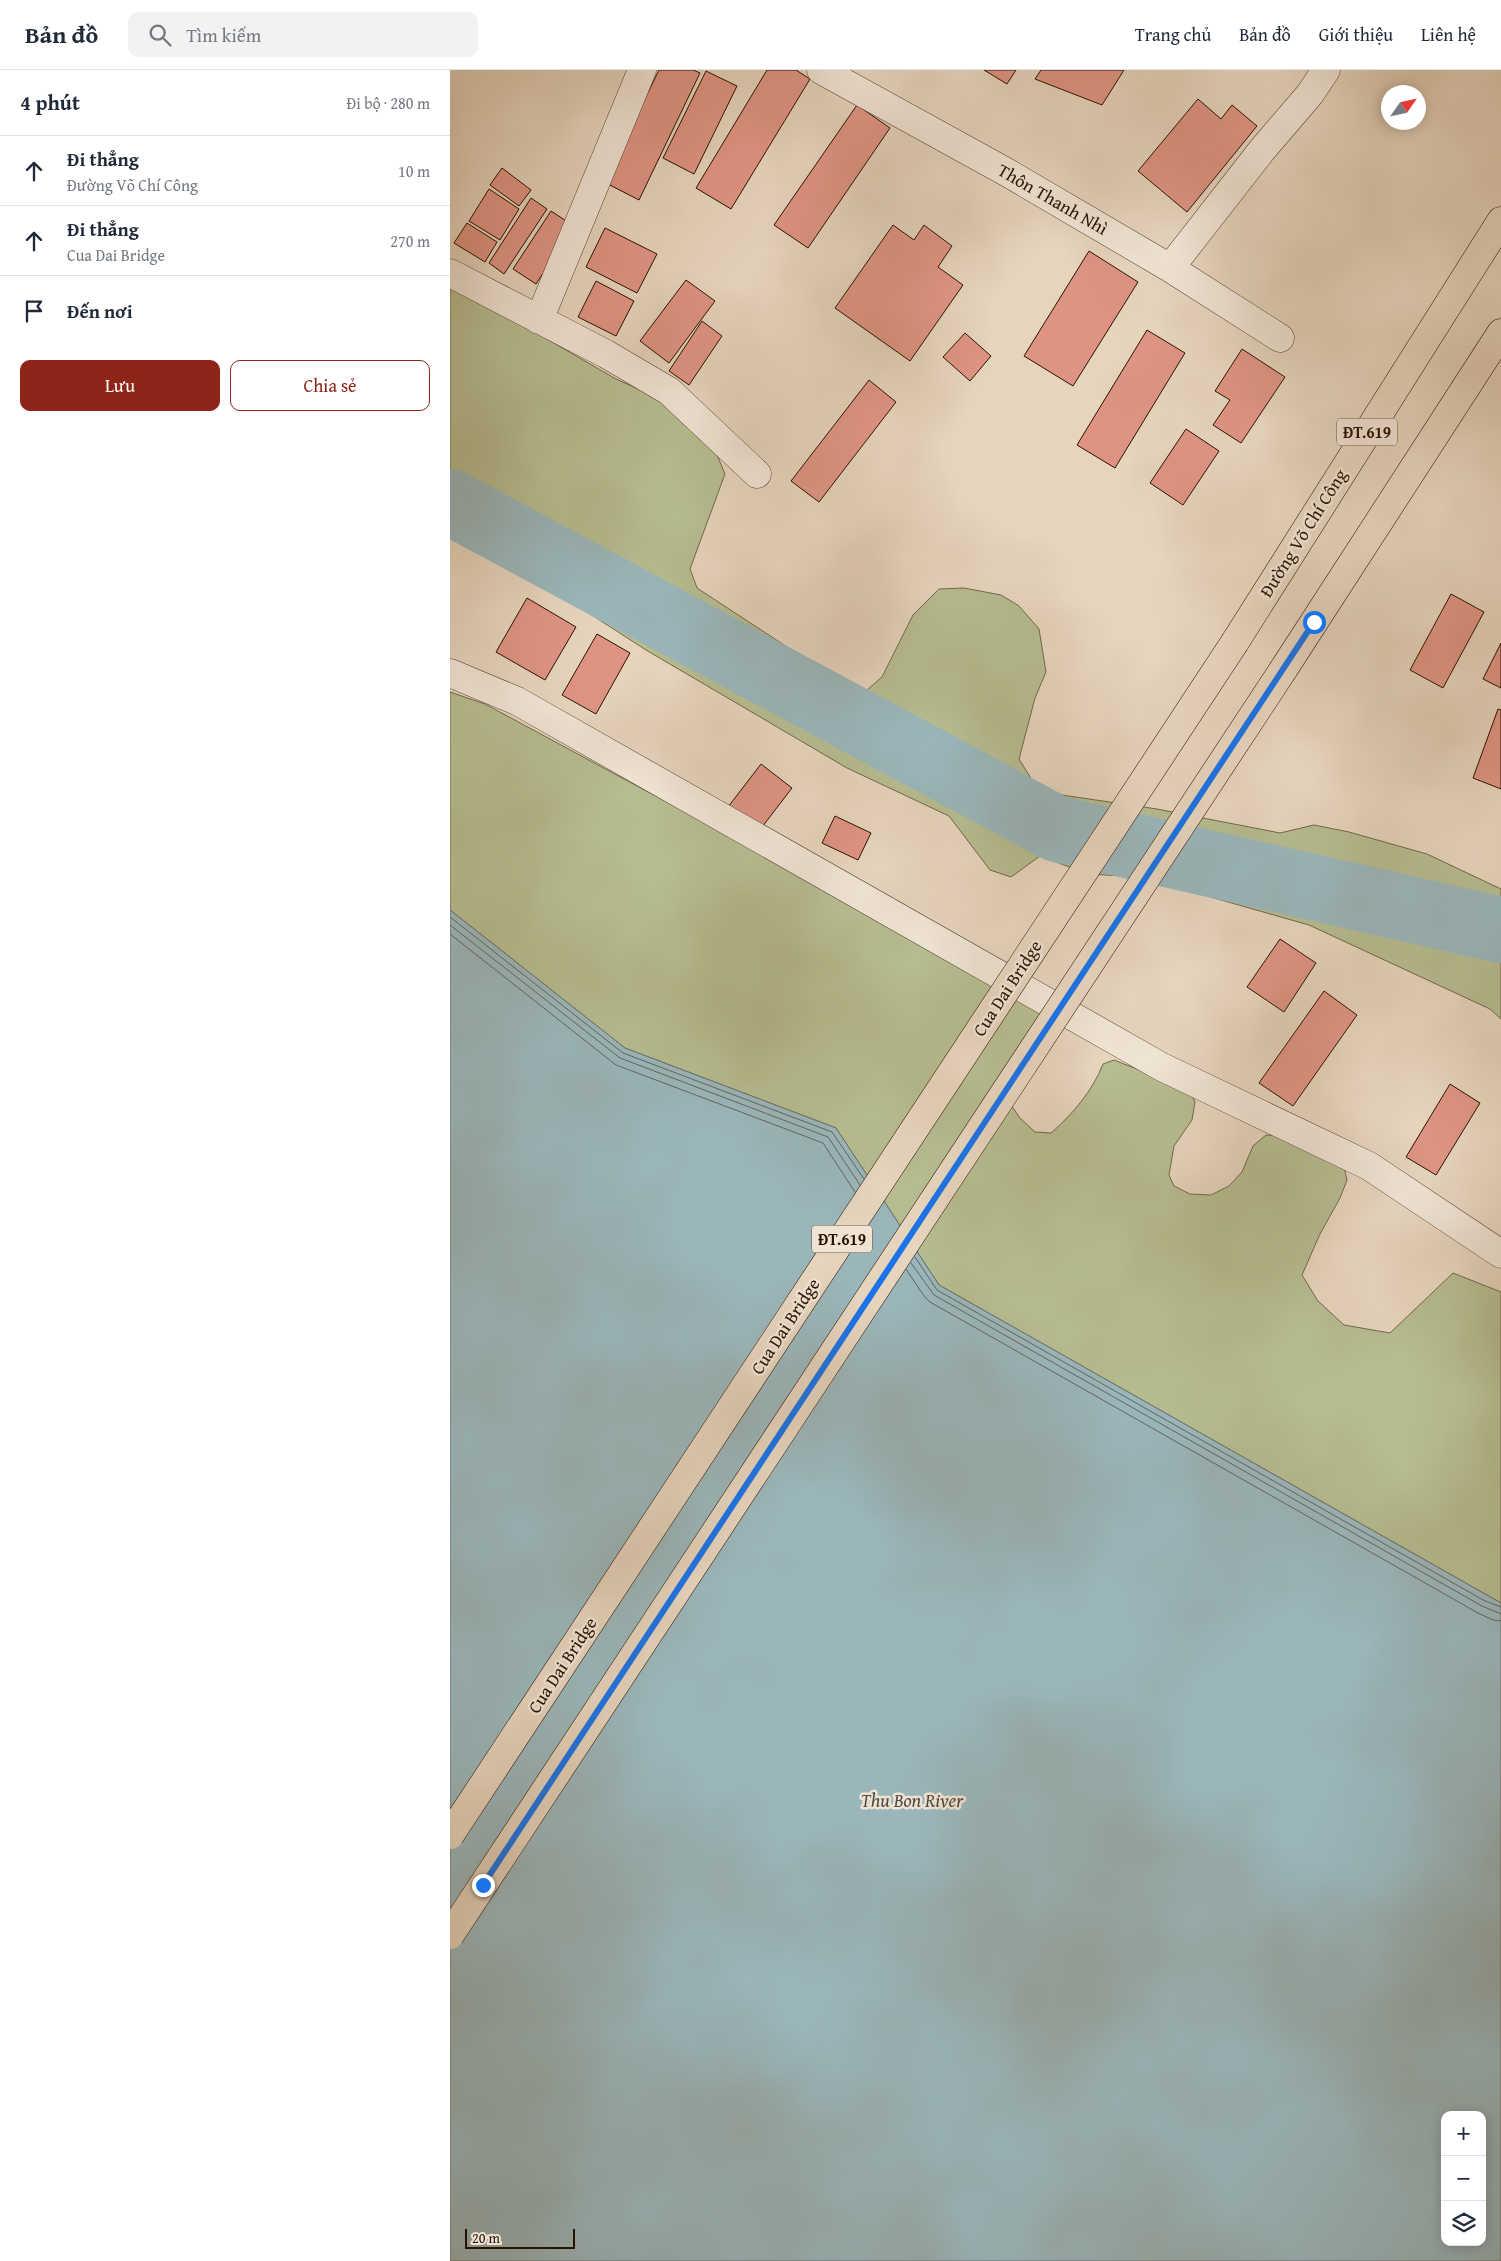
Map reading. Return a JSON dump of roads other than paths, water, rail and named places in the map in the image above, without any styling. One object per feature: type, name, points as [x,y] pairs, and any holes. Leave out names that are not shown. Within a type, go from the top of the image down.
[{"type":"main road","name":"Đường Võ Chí Công","points":[[1235,642],[1501,222]]},
{"type":"main road","name":"ĐT.619","points":[[450,1935],[1501,334]]},
{"type":"main road","name":"Cua Dai Bridge","points":[[450,1835],[1235,642]]},
{"type":"street","points":[[539,320],[642,70]]},
{"type":"street","name":"Thôn Thanh Nhì","points":[[821,70],[1008,173],[1170,268],[1280,338]]},
{"type":"street","points":[[1170,268],[1262,150],[1310,94],[1326,70]]},
{"type":"street","points":[[450,273],[606,354],[668,391],[756,474]]},
{"type":"street","points":[[450,673],[517,701],[1162,1067],[1369,1166],[1501,1254]]},
{"type":"water","name":"Thu Bon River","points":[[450,910],[625,1048],[836,1128],[939,1285],[1501,1603],[1501,2261],[450,2261]]},
{"type":"waterway","points":[[450,502],[1057,829],[1501,930]]}]
